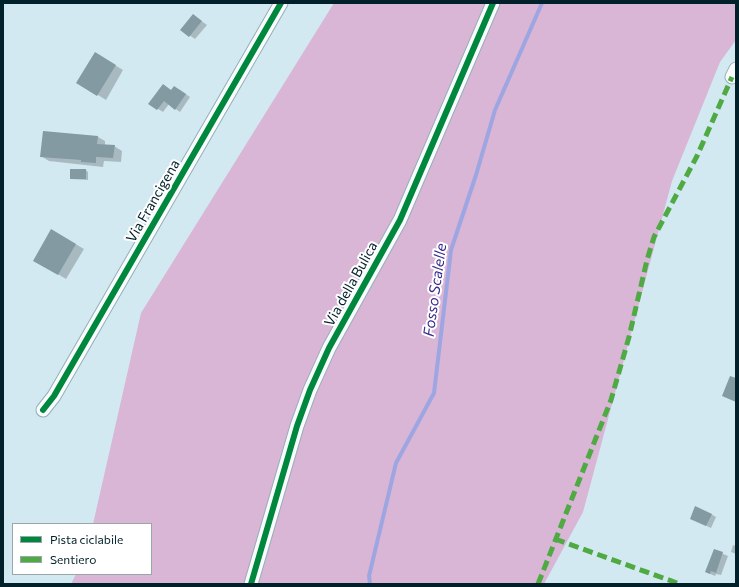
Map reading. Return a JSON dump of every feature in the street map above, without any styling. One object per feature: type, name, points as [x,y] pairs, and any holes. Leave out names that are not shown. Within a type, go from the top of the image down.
[{"type":"street","name":"Via Francigena","points":[[43,410],[54,396],[281,3]]},
{"type":"street","name":"Via della Bulica","points":[[251,584],[297,426],[313,383],[326,354],[400,220],[493,3]]},
{"type":"shaded area","points":[[334,3],[736,3],[736,40],[720,62],[672,181],[583,512],[544,584],[71,584],[76,575],[152,575],[152,523],[93,523],[141,313]]},
{"type":"building","points":[[193,14],[202,21],[189,37],[180,30]]},
{"type":"building","points":[[95,52],[116,65],[97,96],[76,83]]},
{"type":"building","points":[[163,84],[171,90],[174,86],[186,94],[175,110],[164,101],[157,110],[148,104]]},
{"type":"building","points":[[43,131],[98,136],[97,144],[115,145],[113,158],[96,157],[96,163],[81,162],[81,160],[40,157]]},
{"type":"building","points":[[70,169],[86,169],[86,179],[70,179]]},
{"type":"building","points":[[51,229],[76,244],[58,275],[33,261]]},
{"type":"building","points":[[730,376],[736,378],[736,402],[722,396]]},
{"type":"building","points":[[695,506],[712,514],[706,526],[690,519]]},
{"type":"building","points":[[714,549],[723,552],[716,573],[711,571],[710,574],[705,572]]},
{"type":"waterway","name":"Fosso Scalelle","points":[[370,584],[369,576],[396,463],[434,393],[451,250],[476,175],[495,110],[542,3]]},
{"type":"marked path","points":[[538,584],[611,400],[629,337],[647,260],[654,237],[697,156],[732,77]]},
{"type":"marked path","points":[[555,539],[677,583]]},
{"type":"cycle path","points":[[43,410],[54,396],[281,3]]},
{"type":"cycle path","points":[[251,584],[297,426],[310,390],[329,348],[400,220],[493,3]]}]
